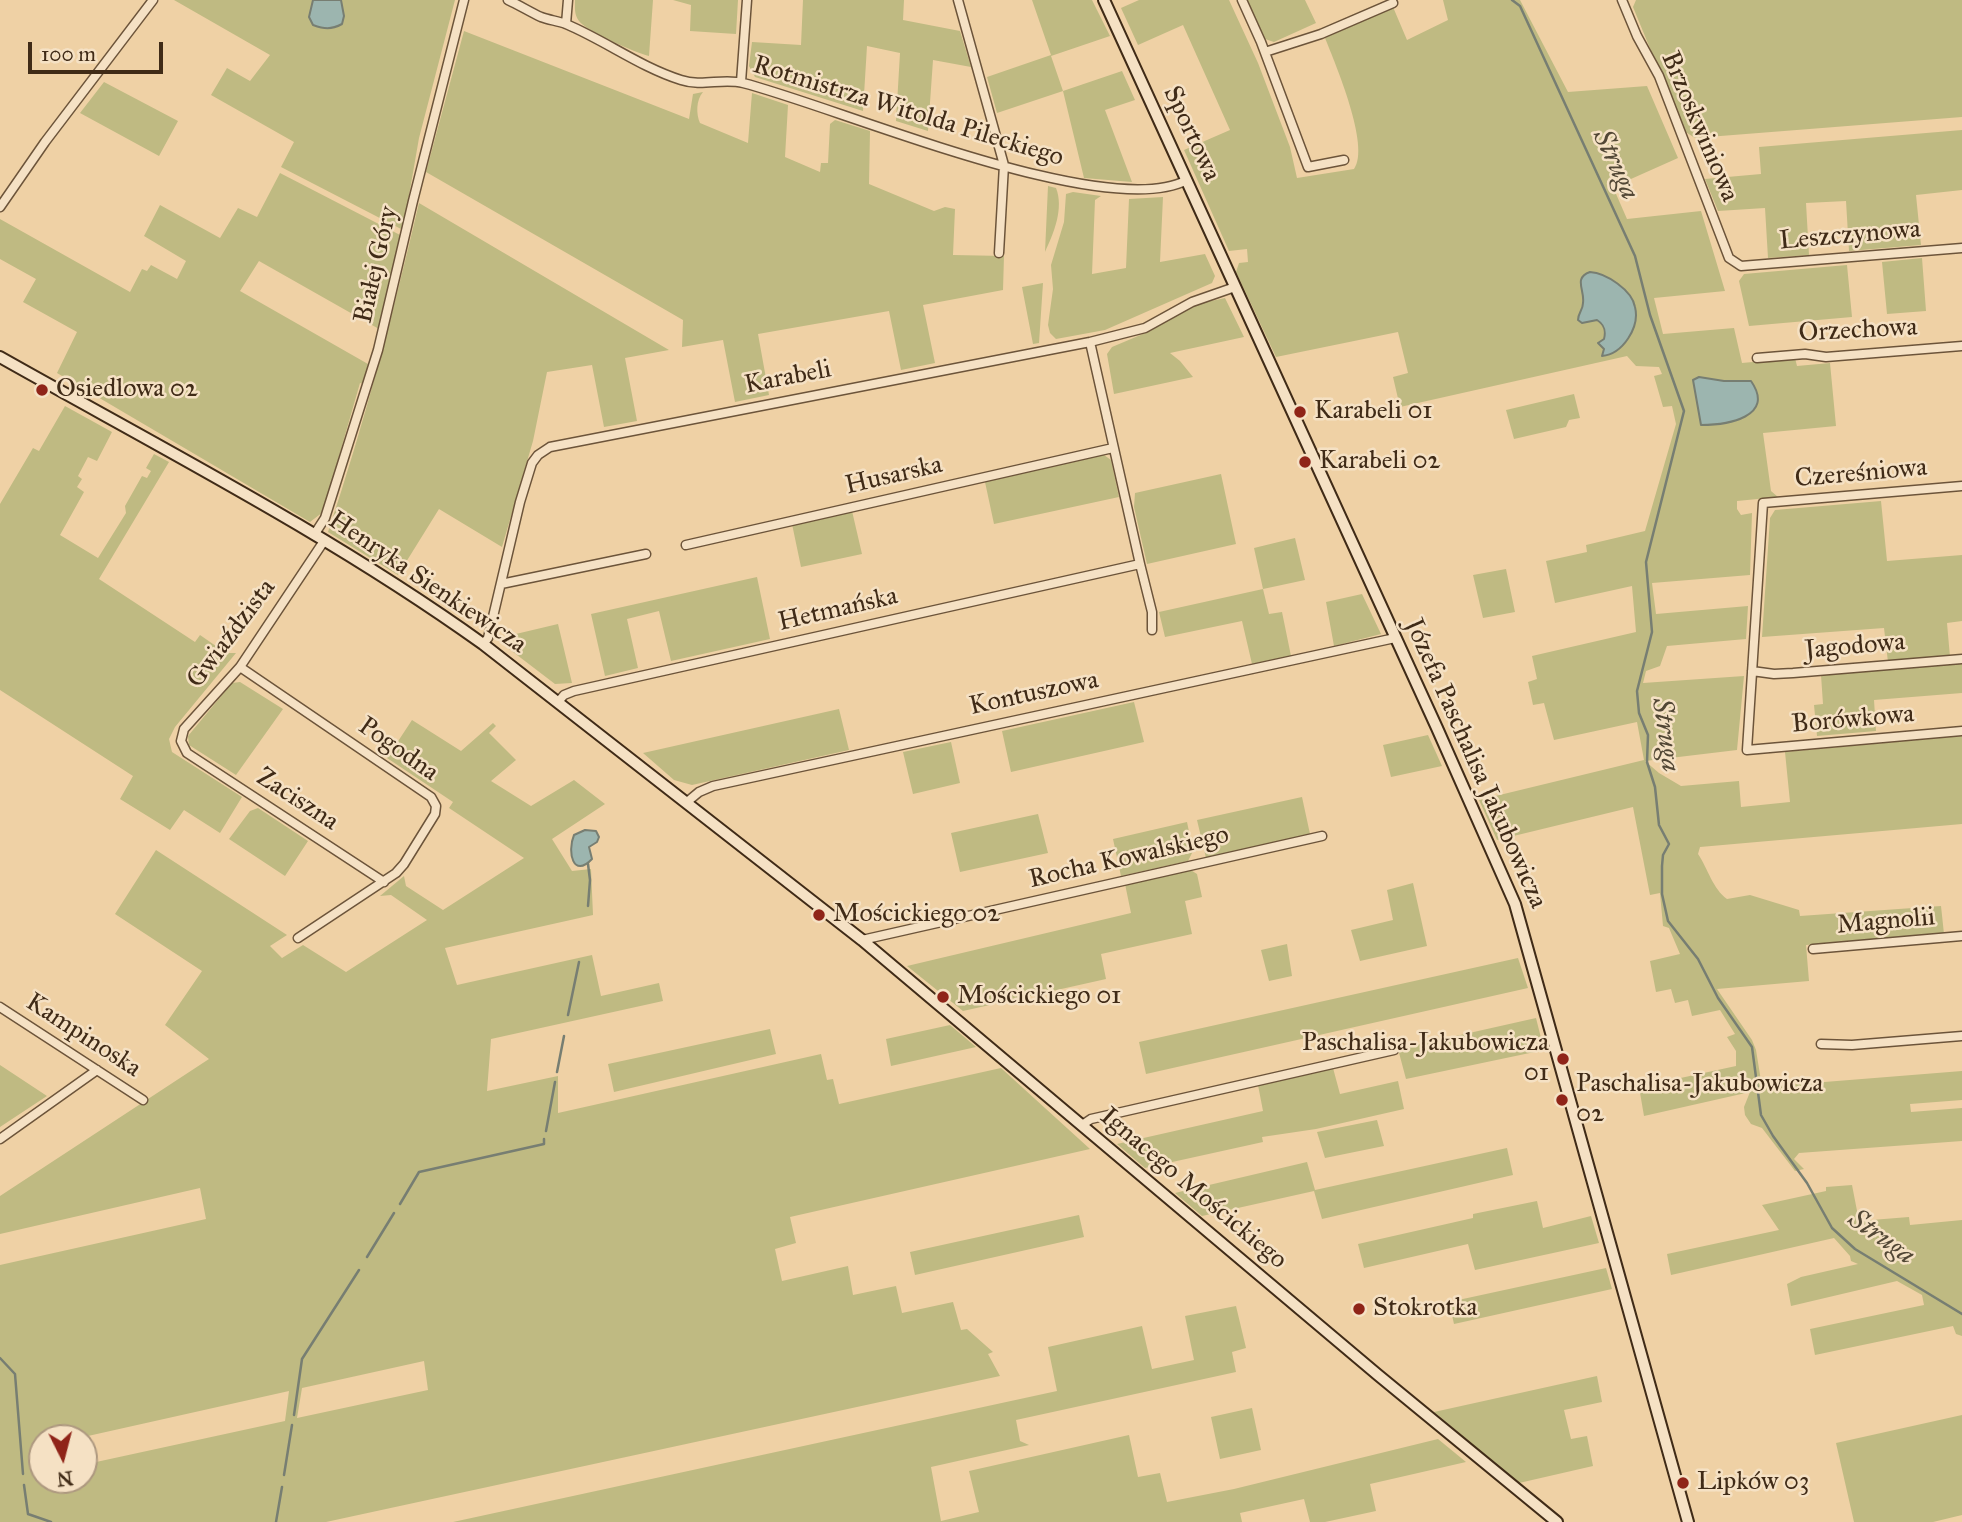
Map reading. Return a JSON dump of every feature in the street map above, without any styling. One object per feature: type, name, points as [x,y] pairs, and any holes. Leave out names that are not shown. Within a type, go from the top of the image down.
[{"type":"street","points":[[0,207],[45,142],[153,0]]},
{"type":"street","name":"Białej Góry","points":[[314,535],[325,518],[379,350],[413,201],[464,0]]},
{"type":"street","name":"Rotmistrza Witolda Pileckiego","points":[[508,0],[542,17],[566,24],[642,64],[691,83],[741,82],[1065,182],[1104,188],[1175,187],[1187,180]]},
{"type":"street","points":[[566,24],[568,0]]},
{"type":"street","points":[[741,82],[747,0]]},
{"type":"street","points":[[958,0],[1004,165],[999,253]]},
{"type":"street","name":"Sportowa","points":[[1104,0],[1236,287]]},
{"type":"street","points":[[1242,0],[1265,52],[1308,167],[1344,160]]},
{"type":"street","name":"Brzoskwiniowa","points":[[1622,0],[1672,106],[1729,258],[1741,266]]},
{"type":"street","points":[[1265,52],[1321,34],[1394,3]]},
{"type":"street","name":"Leszczynowa","points":[[1741,266],[1962,248]]},
{"type":"street","name":"Karabeli","points":[[483,644],[488,638],[519,506],[532,463],[538,454],[550,447],[1090,342],[1145,328],[1192,302],[1236,287]]},
{"type":"street","name":"Józefa Paschalisa Jakubowicza","points":[[1236,287],[1515,904],[1688,1522]]},
{"type":"street","points":[[1090,342],[1152,612],[1152,630]]},
{"type":"street","name":"Orzechowa","points":[[1757,358],[1805,354],[1826,357],[1962,346]]},
{"type":"street","name":"Henryka Sienkiewicza","points":[[0,357],[314,535],[446,618],[800,891]]},
{"type":"street","name":"Husarska","points":[[685,545],[1113,448]]},
{"type":"street","name":"Czereśniowa","points":[[1752,671],[1763,503],[1962,486]]},
{"type":"street","name":"Gwiaździsta","points":[[187,752],[181,741],[184,729],[240,667],[324,541]]},
{"type":"street","points":[[501,584],[646,554]]},
{"type":"street","name":"Hetmańska","points":[[558,702],[564,695],[574,691],[1140,564]]},
{"type":"street","name":"Kontuszowa","points":[[687,802],[699,792],[713,786],[1395,638]]},
{"type":"street","name":"Jagodowa","points":[[1752,671],[1793,673],[1962,659]]},
{"type":"street","name":"Pogodna","points":[[240,667],[434,800],[436,814],[404,864],[384,882],[298,937]]},
{"type":"street","name":"Borówkowa","points":[[1752,671],[1747,750],[1962,731]]},
{"type":"street","name":"Zaciszna","points":[[187,752],[384,882]]},
{"type":"street","name":"Rocha Kowalskiego","points":[[862,940],[1322,836]]},
{"type":"street","name":"Ignacego Mościckiego","points":[[800,891],[862,940],[1436,1424],[1557,1522]]},
{"type":"street","name":"Magnolii","points":[[1813,949],[1962,936]]},
{"type":"street","name":"Kampinoska","points":[[0,1007],[143,1100]]},
{"type":"street","points":[[1821,1044],[1852,1045],[1962,1037]]},
{"type":"street","points":[[1082,1125],[1091,1119],[1394,1050]]},
{"type":"street","points":[[0,1139],[97,1070]]},
{"type":"shaded area","points":[[174,0],[455,0],[419,138],[403,230],[281,167],[294,142],[211,95],[227,68],[250,81],[270,55]]},
{"type":"shaded area","points":[[575,0],[653,0],[649,56],[612,41],[583,25],[576,16]]},
{"type":"shaded area","points":[[673,0],[738,0],[736,34],[690,31],[691,5]]},
{"type":"shaded area","points":[[803,0],[904,0],[903,20],[960,31],[971,67],[933,60],[928,131],[896,121],[900,53],[867,46],[863,111],[755,77],[749,66],[752,42],[801,45]]},
{"type":"shaded area","points":[[1032,0],[1092,0],[1110,36],[1051,56],[1063,91],[997,113],[987,77],[1051,55]]},
{"type":"shaded area","points":[[1139,0],[1229,0],[1258,63],[1290,147],[1297,178],[1354,169],[1358,158],[1355,124],[1325,38],[1393,7],[1407,40],[1448,20],[1443,0],[1520,0],[1568,92],[1647,86],[1678,158],[1613,187],[1627,219],[1701,211],[1725,291],[1654,298],[1663,334],[1734,328],[1742,363],[1795,358],[1797,366],[1830,363],[1836,426],[1763,433],[1771,491],[1778,497],[1737,501],[1737,509],[1741,515],[1752,513],[1750,575],[1652,583],[1656,614],[1748,606],[1746,639],[1667,646],[1660,666],[1646,671],[1643,683],[1744,676],[1737,750],[1645,761],[1681,786],[1739,781],[1741,807],[1790,802],[1785,752],[1962,736],[1962,824],[1700,847],[1698,854],[1714,884],[1727,899],[1750,895],[1799,910],[1800,916],[1941,906],[1944,934],[1806,945],[1809,981],[1717,989],[1752,1040],[1762,1087],[1962,1071],[1962,1100],[1910,1104],[1911,1112],[1962,1108],[1962,1141],[1799,1153],[1794,1159],[1804,1169],[1795,1171],[1762,1128],[1751,1124],[1745,1115],[1744,1107],[1750,1092],[1644,1116],[1639,1087],[1736,1066],[1736,1051],[1727,1037],[1735,1034],[1720,1010],[1692,1016],[1688,1000],[1675,1003],[1671,989],[1656,992],[1650,961],[1680,954],[1669,928],[1663,926],[1660,893],[1650,895],[1633,807],[1497,840],[1479,800],[1644,760],[1637,722],[1554,740],[1544,703],[1533,705],[1528,682],[1537,679],[1532,656],[1636,632],[1632,586],[1555,603],[1546,561],[1587,552],[1586,545],[1645,531],[1676,424],[1672,406],[1663,407],[1654,376],[1662,374],[1659,367],[1636,366],[1627,356],[1400,407],[1393,377],[1408,373],[1398,332],[1276,357],[1236,272],[1239,263],[1248,262],[1247,249],[1229,251],[1184,150],[1230,130],[1183,25],[1138,45],[1121,8]]},
{"type":"shaded area","points":[[1246,0],[1305,0],[1316,23],[1274,42],[1265,39]]},
{"type":"shaded area","points":[[1636,0],[1962,0],[1962,117],[1695,138],[1684,131],[1633,7]]},
{"type":"shaded area","points":[[464,31],[689,119],[693,94],[703,92],[697,107],[700,123],[748,143],[752,93],[788,105],[785,157],[820,172],[821,163],[828,163],[830,124],[835,120],[870,131],[869,184],[934,211],[945,207],[955,209],[953,255],[1004,256],[1003,290],[923,305],[935,363],[901,370],[889,311],[758,334],[769,395],[735,402],[723,340],[682,347],[683,320],[426,172]]},
{"type":"shaded area","points":[[1122,71],[1135,100],[1105,110],[1132,182],[1084,178],[1063,91]]},
{"type":"shaded area","points":[[104,82],[178,121],[159,156],[80,113]]},
{"type":"shaded area","points":[[1962,130],[1962,190],[1916,195],[1921,245],[1849,251],[1846,201],[1806,203],[1809,255],[1768,258],[1765,208],[1718,211],[1705,179],[1761,174],[1759,147]]},
{"type":"shaded area","points":[[280,173],[402,236],[379,329],[259,261],[240,291],[368,364],[364,384],[360,383],[323,512],[310,522],[57,373],[77,332],[23,302],[36,279],[0,259],[0,219],[130,292],[142,269],[147,271],[151,265],[177,279],[186,261],[144,236],[160,205],[220,238],[238,208],[257,217]]},
{"type":"shaded area","points":[[1048,186],[1056,188],[1059,204],[1055,229],[1045,252]]},
{"type":"shaded area","points":[[1073,192],[1101,196],[1095,200],[1092,274],[1126,268],[1129,199],[1163,197],[1160,262],[1205,254],[1215,276],[1212,283],[1105,330],[1056,339],[1050,333],[1048,325],[1053,289],[1051,265],[1064,222],[1066,194]]},
{"type":"shaded area","points":[[419,203],[669,350],[625,358],[637,421],[604,427],[592,365],[547,372],[533,441],[502,547],[439,509],[398,575],[328,532],[377,369]]},
{"type":"shaded area","points":[[1922,258],[1926,311],[1887,314],[1882,262]]},
{"type":"shaded area","points":[[1847,265],[1852,317],[1749,326],[1739,281],[1744,274]]},
{"type":"shaded area","points":[[1043,283],[1039,343],[1033,344],[1022,287]]},
{"type":"shaded area","points":[[1225,298],[1244,337],[1170,353],[1193,377],[1114,394],[1107,354],[1112,347],[1150,331],[1197,304]]},
{"type":"shaded area","points":[[1574,394],[1580,418],[1569,420],[1566,427],[1514,439],[1506,410]]},
{"type":"shaded area","points":[[65,406],[112,432],[97,461],[88,457],[78,476],[82,479],[77,487],[84,492],[60,535],[98,558],[126,513],[125,506],[142,476],[147,478],[151,471],[146,468],[154,454],[169,462],[99,579],[195,642],[200,635],[226,653],[236,653],[175,727],[169,739],[172,752],[242,797],[220,833],[184,810],[170,830],[120,799],[133,776],[0,690],[0,504],[33,448],[39,451]]},
{"type":"shaded area","points":[[1104,455],[1111,460],[1119,497],[994,524],[985,482]]},
{"type":"shaded area","points":[[1221,474],[1236,544],[1147,564],[1134,507],[1135,493]]},
{"type":"shaded area","points":[[1881,501],[1887,561],[1962,555],[1962,621],[1947,623],[1950,657],[1888,662],[1884,628],[1762,637],[1770,518],[1775,510]]},
{"type":"shaded area","points":[[852,511],[862,554],[801,567],[792,524]]},
{"type":"shaded area","points":[[1295,538],[1305,580],[1263,589],[1254,548]]},
{"type":"shaded area","points":[[1506,569],[1515,612],[1483,618],[1473,575]]},
{"type":"shaded area","points":[[757,577],[770,639],[671,661],[659,611],[627,619],[638,668],[605,676],[591,614]]},
{"type":"shaded area","points":[[1263,589],[1269,614],[1282,612],[1291,656],[1252,664],[1242,621],[1165,637],[1159,612]]},
{"type":"shaded area","points":[[1362,594],[1381,634],[1334,646],[1326,602]]},
{"type":"shaded area","points":[[558,624],[572,683],[555,684],[500,642],[499,638]]},
{"type":"shaded area","points":[[1962,662],[1962,693],[1874,700],[1876,731],[1817,736],[1814,705],[1823,704],[1821,675]]},
{"type":"shaded area","points":[[240,682],[283,709],[236,775],[189,745],[188,736],[232,683]]},
{"type":"shaded area","points":[[1134,702],[1144,742],[1011,772],[1002,731]]},
{"type":"shaded area","points":[[839,709],[849,750],[692,785],[674,780],[643,753]]},
{"type":"shaded area","points":[[412,720],[461,751],[493,723],[496,726],[489,733],[516,760],[491,781],[531,806],[574,780],[605,804],[552,839],[572,871],[591,869],[593,915],[445,948],[457,985],[592,955],[601,996],[659,983],[663,1001],[491,1039],[487,1091],[558,1076],[558,1113],[821,1054],[827,1080],[833,1079],[839,1104],[1001,1068],[1090,1149],[790,1217],[796,1243],[775,1249],[782,1281],[848,1266],[853,1295],[896,1286],[902,1313],[953,1302],[961,1330],[967,1329],[993,1352],[988,1354],[1000,1376],[326,1522],[0,1522],[0,1265],[206,1219],[200,1188],[0,1234],[0,1196],[209,1059],[165,1025],[202,971],[115,914],[156,850],[287,935],[270,946],[282,958],[303,945],[346,972],[427,920],[391,895],[380,896],[404,876],[406,886],[443,910],[524,858],[449,808],[453,802],[387,758]],"holes":[[[424,1361],[428,1390],[297,1418],[302,1388]]]},
{"type":"shaded area","points":[[1428,735],[1442,766],[1391,777],[1383,745]]},
{"type":"shaded area","points":[[951,742],[960,783],[913,794],[903,752]]},
{"type":"shaded area","points":[[1302,797],[1310,834],[1206,858],[1197,820]]},
{"type":"shaded area","points":[[258,808],[308,841],[285,876],[229,839],[250,811]]},
{"type":"shaded area","points":[[1038,814],[1048,853],[960,872],[951,833]]},
{"type":"shaded area","points":[[1187,822],[1193,851],[1188,861],[1121,876],[1113,839]]},
{"type":"shaded area","points":[[1189,869],[1197,874],[1202,897],[1185,901],[1192,934],[1101,954],[1106,979],[963,1011],[907,966],[1131,913],[1125,884]]},
{"type":"shaded area","points":[[1413,883],[1427,946],[1360,961],[1351,930],[1393,920],[1387,890]]},
{"type":"shaded area","points":[[1287,944],[1292,976],[1269,981],[1261,950]]},
{"type":"shaded area","points":[[1518,958],[1528,988],[1146,1074],[1139,1042]]},
{"type":"shaded area","points":[[1536,1018],[1544,1050],[1406,1079],[1398,1049]]},
{"type":"shaded area","points":[[950,1025],[976,1047],[891,1066],[886,1039]]},
{"type":"shaded area","points":[[770,1029],[776,1054],[614,1092],[608,1064]]},
{"type":"shaded area","points":[[0,1065],[47,1096],[0,1127]]},
{"type":"shaded area","points":[[1333,1068],[1340,1094],[1398,1081],[1404,1109],[1316,1129],[1262,1137],[1263,1142],[1145,1168],[1117,1144],[1263,1111],[1258,1085]]},
{"type":"shaded area","points":[[1377,1120],[1384,1146],[1325,1158],[1317,1132]]},
{"type":"shaded area","points":[[1507,1148],[1513,1175],[1322,1219],[1314,1191],[1202,1216],[1175,1193],[1307,1162],[1315,1190]]},
{"type":"shaded area","points":[[1852,1185],[1859,1221],[1909,1217],[1910,1225],[1962,1220],[1962,1336],[1956,1334],[1953,1326],[1815,1355],[1810,1329],[1924,1305],[1922,1295],[1897,1281],[1791,1306],[1787,1284],[1801,1277],[1858,1264],[1851,1261],[1850,1256],[1834,1238],[1671,1275],[1667,1254],[1779,1230],[1762,1205],[1826,1191],[1826,1187]]},
{"type":"shaded area","points":[[1537,1201],[1543,1228],[1591,1216],[1599,1243],[1475,1270],[1468,1244],[1364,1268],[1358,1244],[1473,1218],[1473,1214]]},
{"type":"shaded area","points":[[1079,1215],[1084,1237],[915,1275],[910,1252]]},
{"type":"shaded area","points":[[1606,1268],[1612,1289],[1454,1324],[1449,1302]]},
{"type":"shaded area","points":[[1236,1306],[1246,1348],[1232,1352],[1236,1372],[1016,1420],[1020,1441],[1029,1445],[931,1467],[941,1521],[979,1512],[969,1471],[1129,1435],[1138,1477],[1160,1473],[1167,1502],[1234,1489],[1438,1439],[1466,1462],[1370,1484],[1376,1511],[1325,1522],[1310,1522],[1304,1499],[1240,1513],[1242,1522],[453,1522],[1057,1391],[1048,1347],[1142,1326],[1152,1369],[1194,1360],[1185,1316]]},
{"type":"shaded area","points":[[1597,1376],[1602,1402],[1564,1410],[1571,1439],[1587,1436],[1593,1466],[1519,1483],[1434,1412]]},
{"type":"shaded area","points":[[1252,1408],[1261,1450],[1220,1459],[1211,1417]]},
{"type":"shaded area","points":[[1962,1415],[1962,1515],[1933,1522],[1854,1522],[1836,1443]]},
{"type":"water","points":[[313,0],[341,0],[344,16],[342,24],[328,28],[313,25],[309,17]]},
{"type":"water","points":[[1590,272],[1603,276],[1624,289],[1635,307],[1635,323],[1628,338],[1617,350],[1602,356],[1604,349],[1598,343],[1604,339],[1603,326],[1597,320],[1582,323],[1578,320],[1583,303],[1581,281]]},
{"type":"water","points":[[1699,377],[1751,381],[1757,393],[1757,403],[1753,411],[1735,421],[1701,425],[1693,380]]},
{"type":"water","points":[[585,830],[596,831],[599,837],[597,842],[589,847],[592,859],[580,866],[573,861],[571,849],[574,835]]},
{"type":"waterway","name":"Struga","points":[[1512,0],[1520,6],[1635,256],[1650,315],[1684,411],[1646,562],[1652,632],[1637,691],[1639,713],[1648,735],[1647,762],[1655,787],[1659,825],[1669,844],[1663,855],[1662,866],[1662,894],[1668,921],[1698,959],[1718,998],[1752,1047],[1761,1115],[1807,1183],[1832,1228],[1855,1249],[1962,1314]]},
{"type":"waterway","points":[[588,864],[588,906]]},
{"type":"waterway","points":[[568,1015],[579,962]]},
{"type":"waterway","points":[[557,1072],[564,1036]]},
{"type":"waterway","points":[[546,1131],[555,1082]]},
{"type":"waterway","points":[[400,1204],[419,1172],[544,1144],[544,1139]]},
{"type":"waterway","points":[[367,1257],[394,1213]]},
{"type":"waterway","points":[[294,1415],[302,1359],[359,1270]]},
{"type":"waterway","points":[[0,1358],[15,1374],[23,1474]]},
{"type":"waterway","points":[[284,1475],[292,1425]]},
{"type":"waterway","points":[[24,1485],[28,1514],[51,1522]]},
{"type":"waterway","points":[[276,1522],[282,1487]]},
{"type":"place","name":"Osiedlowa 02","points":[[42,390]]},
{"type":"place","name":"Karabeli 01","points":[[1300,412]]},
{"type":"place","name":"Karabeli 02","points":[[1305,462]]},
{"type":"place","name":"Mościckiego 02","points":[[819,915]]},
{"type":"place","name":"Mościckiego 01","points":[[943,997]]},
{"type":"place","name":"Paschalisa-Jakubowicza 01","points":[[1563,1059]]},
{"type":"place","name":"Paschalisa-Jakubowicza 02","points":[[1562,1100]]},
{"type":"place","name":"Stokrotka","points":[[1359,1309]]},
{"type":"place","name":"Lipków 03","points":[[1683,1483]]}]
